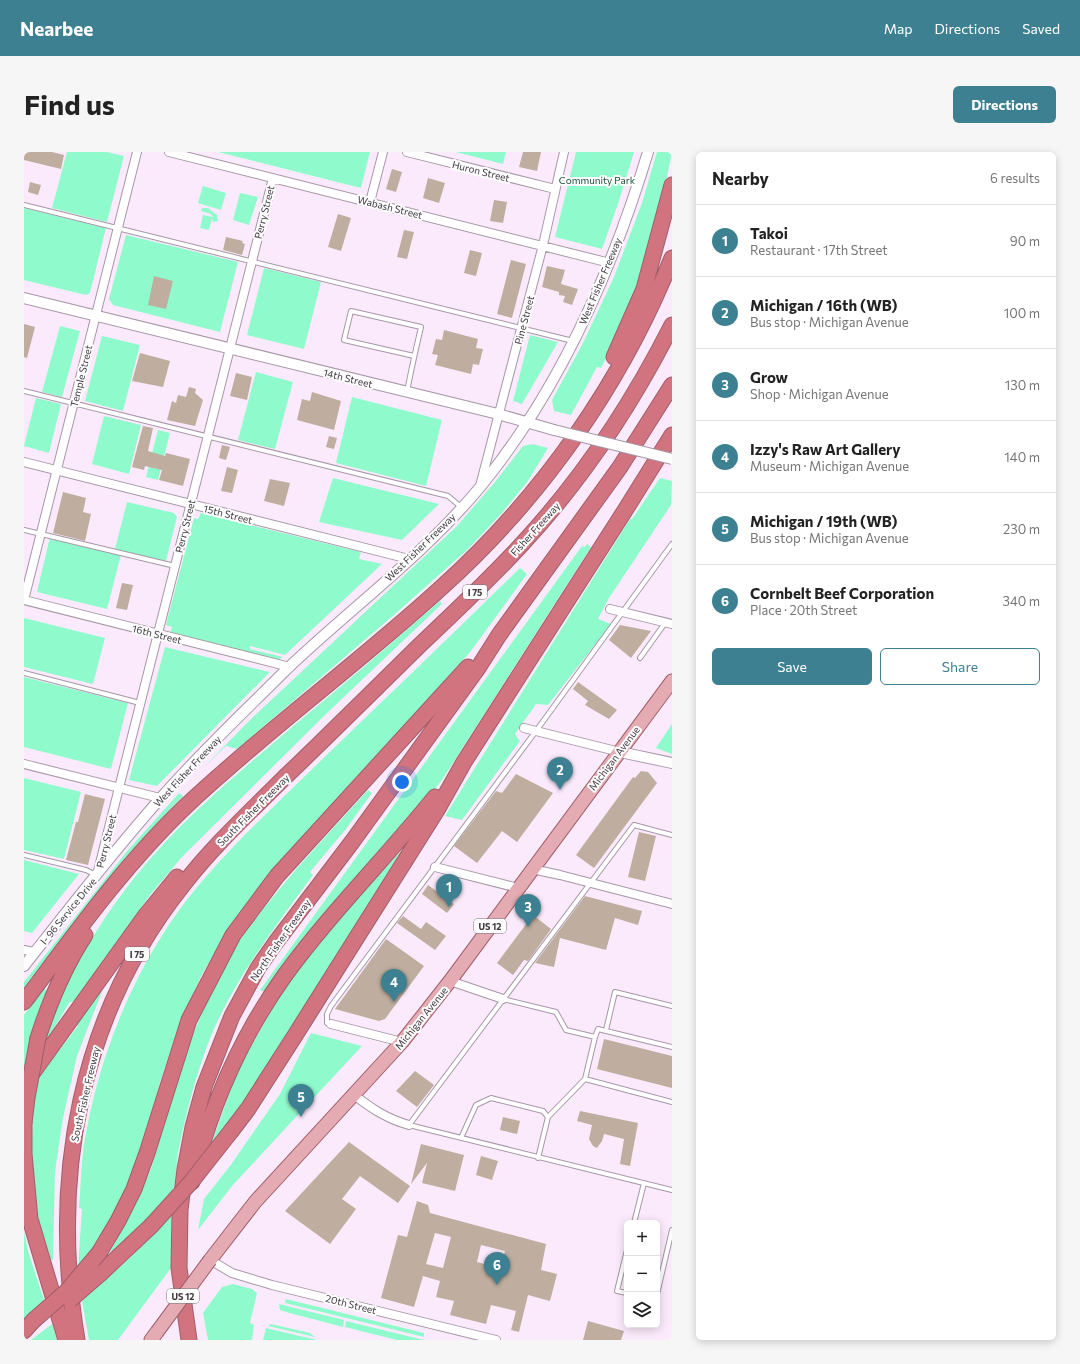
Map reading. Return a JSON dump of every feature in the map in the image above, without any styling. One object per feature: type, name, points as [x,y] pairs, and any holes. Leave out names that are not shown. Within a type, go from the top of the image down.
[{"type":"highway","points":[[589,416],[644,289],[672,184]]},
{"type":"highway","points":[[24,1002],[115,883],[185,807],[224,772],[441,588],[466,565],[514,514],[542,480],[589,416],[614,377],[639,331],[672,258]]},
{"type":"highway","name":"Fisher Freeway","points":[[361,703],[490,577],[555,506],[581,474],[631,400],[672,325]]},
{"type":"highway","points":[[30,1327],[66,1292],[100,1252],[118,1221],[134,1189],[147,1153],[189,1020],[233,935],[277,876],[471,663],[499,635],[615,474],[672,385]]},
{"type":"highway","points":[[30,1327],[101,1273],[151,1226],[191,1182],[248,1109],[326,988],[464,762],[670,446]]},
{"type":"highway","name":"North Fisher Freeway","points":[[189,1340],[179,1268],[180,1210],[185,1169],[193,1127],[204,1087],[232,1016],[258,968],[288,924],[352,842],[478,668],[499,635]]},
{"type":"highway","points":[[24,1084],[43,1060],[146,915],[179,875],[211,840],[316,738],[361,703]]},
{"type":"highway","name":"South Fisher Freeway","points":[[77,1340],[68,1280],[67,1208],[71,1154],[76,1122],[90,1066],[97,1042],[119,988],[163,912],[200,864],[233,829],[361,703]]},
{"type":"highway","points":[[189,1340],[194,1317],[188,1231],[192,1185],[201,1145],[226,1077],[259,1014],[287,973],[464,762]]},
{"type":"highway","points":[[66,1340],[30,1219],[24,1154],[24,1124],[32,1064],[38,1038],[49,1005],[63,972],[100,912],[143,852]]},
{"type":"main road","name":"Michigan Avenue","points":[[154,1336],[221,1245],[255,1202],[402,1042],[450,981],[672,680]]},
{"type":"street","name":"Temple Street","points":[[24,600],[137,152]]},
{"type":"street","name":"Wabash Street","points":[[169,152],[610,263]]},
{"type":"street","points":[[370,202],[383,152]]},
{"type":"street","name":"Huron Street","points":[[407,152],[555,189]]},
{"type":"street","name":"Pine Street","points":[[480,487],[543,246],[564,152]]},
{"type":"street","name":"West Fisher Freeway","points":[[97,875],[160,798],[290,667],[410,559],[480,487],[526,423],[574,342],[610,263],[636,191],[648,152]]},
{"type":"street","name":"Perry Street","points":[[97,875],[273,178]]},
{"type":"street","name":"14th Street","points":[[24,298],[498,414],[554,430],[670,446]]},
{"type":"street","name":"15th Street","points":[[24,462],[410,559]]},
{"type":"street","name":"16th Street","points":[[24,600],[290,667]]},
{"type":"street","points":[[610,609],[669,623]]},
{"type":"street","points":[[524,728],[620,752],[672,763]]},
{"type":"street","points":[[24,764],[160,798]]},
{"type":"street","points":[[435,867],[518,888]]},
{"type":"street","points":[[532,869],[672,904]]},
{"type":"street","name":"I- 96 Service Drive","points":[[24,966],[97,875]]},
{"type":"street","points":[[24,950],[34,952]]},
{"type":"street","points":[[450,981],[503,998]]},
{"type":"street","points":[[331,1024],[402,1042]]},
{"type":"street","points":[[354,1095],[378,1113],[394,1121],[409,1125]]},
{"type":"street","name":"20th Street","points":[[210,1260],[232,1273],[272,1285],[496,1340]]},
{"type":"lane","points":[[24,205],[574,342]]},
{"type":"lane","points":[[407,392],[421,327],[351,311],[344,340],[414,356]]},
{"type":"lane","points":[[24,391],[448,496],[461,507]]},
{"type":"lane","points":[[24,530],[175,566]]},
{"type":"lane","points":[[331,1024],[327,1023],[326,1018],[331,1006],[536,731],[672,544]]},
{"type":"lane","points":[[640,658],[669,623]]},
{"type":"lane","points":[[24,673],[141,703]]},
{"type":"lane","points":[[672,835],[634,825],[409,1125],[672,1190]]},
{"type":"lane","points":[[24,855],[86,870],[97,875]]},
{"type":"lane","points":[[606,1030],[615,992],[672,1006]]},
{"type":"lane","points":[[503,998],[556,1012],[566,1030],[595,1037]]},
{"type":"lane","points":[[538,1158],[548,1117],[585,1079],[598,1028],[672,1047]]},
{"type":"lane","points":[[585,1079],[672,1102]]},
{"type":"lane","points":[[461,1138],[476,1105],[490,1098],[543,1112],[548,1117]]},
{"type":"lane","points":[[635,1220],[644,1184]]},
{"type":"lane","points":[[657,1292],[672,1230]]},
{"type":"lane","points":[[624,1292],[617,1291],[626,1256]]},
{"type":"green space","points":[[67,152],[107,152],[124,156],[107,222],[52,208]]},
{"type":"green space","points":[[218,152],[370,152],[361,188]]},
{"type":"green space","points":[[456,152],[506,152],[503,164]]},
{"type":"green space","name":"Community Park","points":[[576,152],[634,152],[602,249],[555,237]]},
{"type":"green space","points":[[657,152],[672,152],[653,235],[636,290],[614,343],[601,368],[597,367],[571,415],[554,411],[552,400],[583,343],[614,277],[642,203]]},
{"type":"green space","points":[[203,186],[226,193],[221,210],[198,203]]},
{"type":"green space","points":[[240,193],[258,197],[249,225],[233,220]]},
{"type":"green space","points":[[24,208],[106,228],[90,293],[86,295],[24,280]]},
{"type":"green space","points":[[202,208],[208,208],[217,215],[218,221],[213,222],[212,218],[209,230],[200,228],[203,215],[213,217],[211,214],[201,211]]},
{"type":"green space","points":[[126,235],[238,262],[220,332],[113,305],[109,299]]},
{"type":"green space","points":[[264,268],[321,282],[304,349],[247,335]]},
{"type":"green space","points":[[60,326],[80,331],[62,397],[42,392]]},
{"type":"green space","points":[[530,335],[558,342],[522,404],[513,401]]},
{"type":"green space","points":[[102,336],[140,345],[123,411],[85,401]]},
{"type":"green space","points":[[256,372],[293,382],[275,449],[238,440]]},
{"type":"green space","points":[[352,397],[442,420],[426,486],[336,463]]},
{"type":"green space","points":[[36,398],[61,404],[49,453],[24,446]]},
{"type":"green space","points":[[104,416],[141,425],[129,474],[92,464]]},
{"type":"green space","points":[[158,430],[170,433],[158,480],[146,477]]},
{"type":"green space","points":[[533,444],[548,448],[528,481],[501,514],[467,550],[394,615],[237,749],[226,746],[203,768],[251,719],[457,526],[495,482],[523,446]]},
{"type":"green space","points":[[333,478],[439,504],[402,540],[319,522]]},
{"type":"green space","points":[[660,478],[672,481],[671,505],[609,598],[598,619],[611,624],[548,705],[536,704],[515,734],[520,741],[462,820],[445,816],[630,519],[632,519]]},
{"type":"green space","points":[[127,502],[174,513],[177,517],[166,561],[115,549]]},
{"type":"green space","points":[[201,513],[361,552],[359,559],[382,564],[285,655],[250,646],[250,649],[283,657],[278,660],[170,633],[172,627],[166,625],[169,613],[194,518],[198,519]]},
{"type":"green space","points":[[50,537],[121,555],[107,609],[37,592]]},
{"type":"green space","points":[[587,544],[591,547],[442,780],[398,834],[307,938],[264,992],[260,990],[582,546],[585,547]]},
{"type":"green space","points":[[520,568],[527,574],[471,651],[335,803],[231,926],[202,974],[177,1031],[161,1079],[140,1158],[120,1202],[93,1252],[78,1268],[82,1209],[79,1208],[82,1158],[92,1103],[107,1052],[126,1003],[137,979],[163,934],[193,892],[246,833]]},
{"type":"green space","points":[[440,601],[442,604],[325,715],[182,857],[150,895],[76,1000],[69,1003],[44,1045],[56,1011],[71,977],[88,945],[130,883],[154,855],[179,828],[226,784]]},
{"type":"green space","points":[[24,618],[105,638],[93,684],[24,667]]},
{"type":"green space","points":[[165,647],[270,672],[157,786],[129,780]]},
{"type":"green space","points":[[24,677],[128,703],[111,769],[24,747]]},
{"type":"green space","points":[[672,724],[672,754],[656,748]]},
{"type":"green space","points":[[24,778],[81,792],[64,859],[24,850]]},
{"type":"green space","points":[[368,790],[372,793],[346,829],[310,872],[313,875],[257,953],[221,1015],[211,1036],[192,1094],[184,1123],[178,1153],[175,1183],[172,1192],[146,1222],[110,1252],[136,1204],[151,1169],[186,1053],[201,1015],[237,944],[263,909],[298,867]]},
{"type":"green space","points":[[179,793],[183,796],[140,843],[80,916],[24,992],[24,982],[128,850]]},
{"type":"green space","points":[[403,849],[406,851],[237,1113],[211,1145],[237,1072],[272,1009],[294,975],[350,906]]},
{"type":"green space","points":[[24,860],[79,874],[32,933],[24,931]]},
{"type":"green space","points":[[100,987],[103,989],[77,1056],[63,1118],[55,1172],[53,1260],[48,1261],[39,1221],[31,1166],[33,1109],[37,1079],[78,1026],[75,1023]]},
{"type":"green space","points":[[44,988],[47,991],[31,1041],[24,1071],[24,1015]]},
{"type":"green space","points":[[311,1033],[362,1046],[232,1186],[198,1230],[204,1199],[230,1166],[280,1094]]},
{"type":"green space","points":[[171,1215],[171,1268],[118,1340],[89,1340],[82,1301],[132,1256]]},
{"type":"green space","points":[[24,1231],[28,1251],[45,1303],[24,1321]]},
{"type":"green space","points":[[233,1284],[252,1289],[257,1293],[250,1323],[254,1325],[252,1340],[208,1340],[203,1313],[222,1287]]},
{"type":"green space","points":[[286,1299],[424,1333],[424,1337],[285,1303]]},
{"type":"green space","points":[[279,1304],[344,1320],[343,1327],[280,1310]]},
{"type":"green space","points":[[346,1321],[424,1340],[397,1340],[345,1327]]},
{"type":"green space","points":[[52,1324],[57,1340],[31,1340]]},
{"type":"green space","points":[[271,1324],[310,1333],[315,1337],[268,1326]]},
{"type":"green space","points":[[266,1328],[317,1340],[263,1340]]},
{"type":"building","points":[[24,152],[52,152],[64,155],[61,169],[24,160]]},
{"type":"building","points":[[523,152],[541,152],[537,171],[519,167]]},
{"type":"building","points":[[392,169],[402,172],[396,192],[386,189]]},
{"type":"building","points":[[428,178],[445,183],[439,203],[423,198]]},
{"type":"building","points":[[30,182],[41,185],[38,195],[28,192]]},
{"type":"building","points":[[494,200],[507,202],[503,223],[490,221]]},
{"type":"building","points":[[338,214],[351,218],[341,251],[328,247]]},
{"type":"building","points":[[404,230],[414,232],[407,259],[397,257]]},
{"type":"building","points":[[226,237],[243,241],[242,243],[245,244],[242,255],[223,250]]},
{"type":"building","points":[[470,250],[482,253],[476,276],[464,273]]},
{"type":"building","points":[[511,260],[526,264],[512,318],[497,314]]},
{"type":"building","points":[[547,266],[565,270],[561,284],[578,289],[572,305],[563,302],[565,296],[559,295],[559,292],[542,287]]},
{"type":"building","points":[[154,276],[173,281],[166,309],[148,305]]},
{"type":"building","points":[[24,324],[35,327],[27,358],[24,357]]},
{"type":"building","points":[[444,330],[478,339],[476,348],[483,349],[479,365],[473,364],[471,374],[435,365],[438,355],[432,354],[436,339],[442,340]]},
{"type":"building","points":[[140,353],[170,361],[163,387],[132,381]]},
{"type":"building","points":[[236,373],[252,377],[247,400],[230,396]]},
{"type":"building","points":[[189,387],[196,389],[195,393],[203,400],[195,426],[167,420],[172,401],[176,403],[178,395],[186,397]]},
{"type":"building","points":[[312,392],[341,401],[334,430],[297,420],[302,399],[310,401]]},
{"type":"building","points":[[143,426],[153,428],[148,451],[165,456],[166,453],[190,459],[183,486],[159,480],[162,470],[145,466],[144,470],[132,467]]},
{"type":"building","points":[[329,436],[337,438],[334,449],[326,447]]},
{"type":"building","points":[[222,445],[230,447],[226,460],[219,458]]},
{"type":"building","points":[[227,467],[238,470],[232,493],[221,491]]},
{"type":"building","points":[[270,479],[290,483],[284,506],[264,501]]},
{"type":"building","points":[[63,492],[86,498],[83,512],[91,514],[85,541],[53,533]]},
{"type":"building","points":[[122,583],[133,585],[127,610],[116,608]]},
{"type":"building","points":[[620,625],[651,631],[631,658],[609,640]]},
{"type":"building","points":[[578,682],[617,710],[609,719],[585,705],[588,701],[573,689]]},
{"type":"building","points":[[641,771],[648,772],[657,783],[594,868],[576,855],[633,777],[635,778]]},
{"type":"building","points":[[516,774],[553,793],[517,842],[502,831],[477,863],[454,846],[496,791],[502,793]]},
{"type":"building","points":[[85,794],[105,799],[88,865],[66,860]]},
{"type":"building","points":[[639,832],[656,836],[645,881],[628,877]]},
{"type":"building","points":[[428,885],[454,904],[447,913],[422,894]]},
{"type":"building","points":[[585,896],[642,911],[638,925],[615,918],[606,950],[560,938],[554,967],[535,963]]},
{"type":"building","points":[[533,915],[551,929],[528,961],[524,960],[513,975],[497,963]]},
{"type":"building","points":[[403,916],[421,929],[426,922],[446,936],[435,950],[397,923]]},
{"type":"building","points":[[386,939],[424,966],[385,1019],[379,1021],[335,1009]]},
{"type":"building","points":[[604,1039],[672,1056],[672,1088],[597,1069]]},
{"type":"building","points":[[415,1071],[434,1085],[417,1107],[396,1091]]},
{"type":"building","points":[[580,1111],[638,1123],[630,1166],[620,1164],[624,1139],[604,1134],[602,1141],[597,1148],[593,1146],[589,1139],[592,1125],[577,1121]]},
{"type":"building","points":[[503,1117],[520,1121],[517,1134],[500,1130]]},
{"type":"building","points":[[349,1142],[410,1186],[398,1203],[360,1176],[342,1199],[356,1209],[330,1244],[285,1211]]},
{"type":"building","points":[[421,1144],[464,1155],[455,1191],[422,1183],[427,1163],[411,1184]]},
{"type":"building","points":[[481,1156],[498,1161],[492,1180],[476,1175]]},
{"type":"building","points":[[417,1201],[428,1205],[430,1213],[546,1244],[541,1270],[557,1274],[550,1301],[528,1295],[519,1332],[511,1330],[516,1311],[491,1305],[486,1324],[450,1315],[454,1301],[436,1297],[440,1281],[423,1276],[414,1307],[381,1298],[398,1235],[407,1237]],"holes":[[[435,1233],[451,1237],[443,1268],[426,1264]],[[481,1245],[505,1251],[500,1268],[477,1262]]]},
{"type":"building","points":[[588,1321],[624,1331],[621,1340],[583,1340]]},
{"type":"place","name":"Michigan / 16th (WB)","points":[[560,790]]},
{"type":"place","name":"Takoi","points":[[449,907]]},
{"type":"place","name":"Grow","points":[[528,927]]},
{"type":"place","name":"Izzy's Raw Art Gallery","points":[[394,1002]]},
{"type":"place","name":"Michigan / 19th (WB)","points":[[301,1117]]},
{"type":"place","name":"Cornbelt Beef Corporation","points":[[497,1285]]}]
